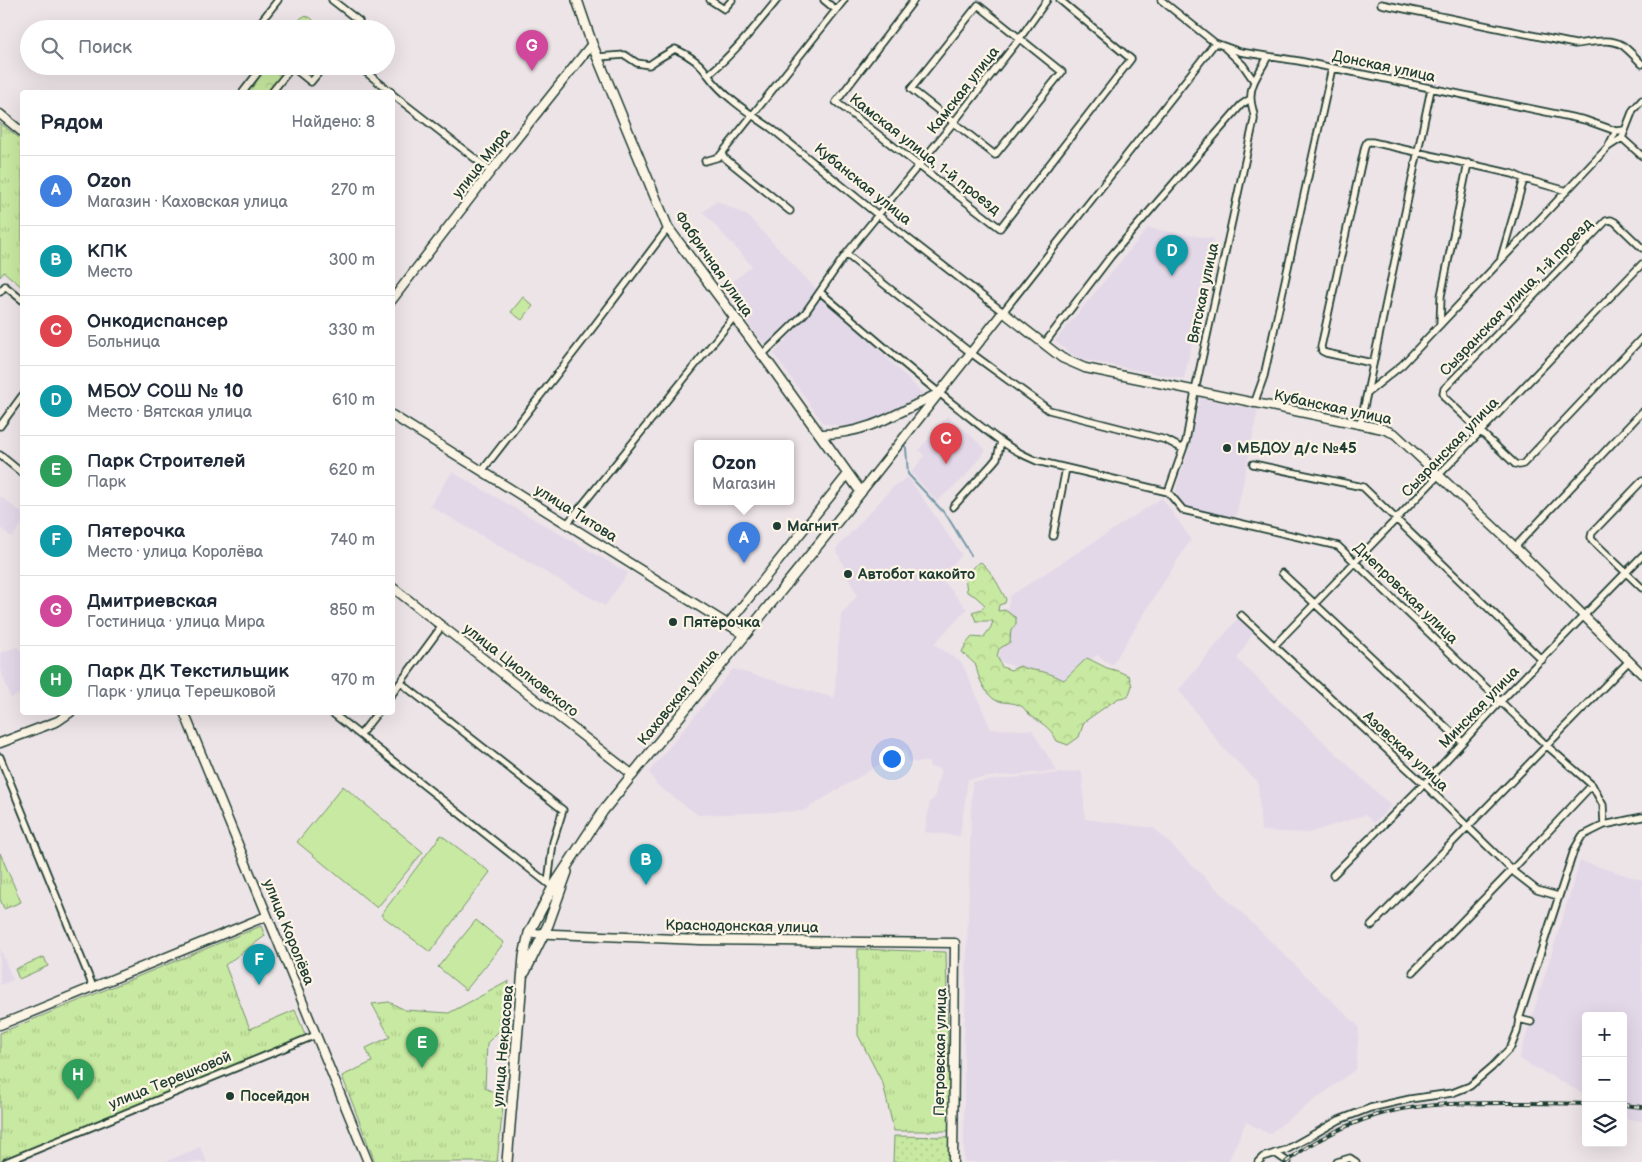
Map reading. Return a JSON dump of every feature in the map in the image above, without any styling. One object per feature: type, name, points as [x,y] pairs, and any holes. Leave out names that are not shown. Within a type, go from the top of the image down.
[{"type":"main road","name":"Фабричная улица","points":[[577,0],[592,44],[668,228],[861,492]]},
{"type":"main road","name":"Каховская улица","points":[[529,933],[573,856],[603,811],[861,492]]},
{"type":"main road","name":"Каховская улица","points":[[522,979],[543,934],[554,888]]},
{"type":"main road","name":"улица Некрасова","points":[[507,1162],[524,956],[529,933]]},
{"type":"street","points":[[332,0],[359,20]]},
{"type":"street","points":[[710,0],[724,9],[732,0]]},
{"type":"street","points":[[708,74],[728,58],[777,0]]},
{"type":"street","points":[[824,0],[836,10]]},
{"type":"street","points":[[705,161],[713,160],[720,155],[844,0]]},
{"type":"street","name":"Камская улица, 1-й проезд","points":[[914,0],[836,102],[1000,228],[1131,59],[1060,0]]},
{"type":"street","name":"Камская улица","points":[[762,355],[805,313],[846,254],[954,122],[1020,38],[1046,0]]},
{"type":"street","name":"Донская улица","points":[[1161,0],[1218,44],[1240,52],[1332,68],[1585,120],[1616,131]]},
{"type":"street","points":[[261,20],[274,1]]},
{"type":"street","points":[[1381,4],[1575,44],[1613,42],[1621,44],[1642,64]]},
{"type":"street","points":[[978,5],[1020,38],[1062,72],[995,155],[911,89],[978,5]]},
{"type":"street","name":"улица Мира","points":[[395,296],[592,44]]},
{"type":"street","points":[[820,434],[850,432],[873,426],[939,393],[1218,44],[1243,65],[1254,80]]},
{"type":"street","name":"Кубанская улица","points":[[598,57],[625,55],[637,63],[649,66],[658,58],[676,49],[689,55],[703,67],[716,86],[1062,358],[1084,368],[1383,429],[1394,434],[1515,547],[1642,674]]},
{"type":"street","name":"Вятская улица","points":[[1168,492],[1187,434],[1254,120],[1255,113],[1250,99],[1254,80],[1268,56]]},
{"type":"street","points":[[1254,404],[1264,376],[1332,68]]},
{"type":"street","points":[[245,90],[256,75]]},
{"type":"street","points":[[274,90],[285,75]]},
{"type":"street","points":[[302,75],[311,82],[317,75]]},
{"type":"street","points":[[369,75],[388,90]]},
{"type":"street","points":[[1360,425],[1431,89]]},
{"type":"street","points":[[395,95],[491,171]]},
{"type":"street","points":[[1044,344],[1111,256],[1241,105],[1250,99]]},
{"type":"street","points":[[1367,393],[1402,365],[1608,148],[1622,138],[1633,110],[1642,100]]},
{"type":"street","points":[[0,114],[20,130]]},
{"type":"street","points":[[1608,148],[1616,131],[1625,130]]},
{"type":"street","points":[[1622,138],[1642,156]]},
{"type":"street","points":[[1372,363],[1326,353],[1322,351],[1321,347],[1367,142],[1514,174],[1524,179],[1567,191]]},
{"type":"street","points":[[720,155],[790,211]]},
{"type":"street","points":[[1440,325],[1441,296],[1468,163]]},
{"type":"street","points":[[1500,260],[1524,179]]},
{"type":"street","name":"Сызранская улица, 1-й проезд","points":[[1642,248],[1615,222],[1611,220],[1606,221],[1444,389],[1443,394],[1515,464],[1523,464],[1642,338]]},
{"type":"street","points":[[482,470],[668,228]]},
{"type":"street","points":[[846,254],[971,353],[1049,410],[1166,440],[1183,449]]},
{"type":"street","name":"Сызранская улица","points":[[1275,645],[1440,476],[1642,264]]},
{"type":"street","points":[[0,292],[5,286],[20,298]]},
{"type":"street","points":[[820,292],[939,393],[1002,442],[1037,462],[1168,492]]},
{"type":"street","points":[[567,524],[734,317]]},
{"type":"street","name":"Каховская улица","points":[[861,492],[939,393]]},
{"type":"street","points":[[0,426],[20,399]]},
{"type":"street","points":[[1515,547],[1642,412]]},
{"type":"street","name":"улица Титова","points":[[395,417],[745,635]]},
{"type":"street","points":[[954,507],[997,458],[1002,442]]},
{"type":"street","points":[[0,455],[20,471]]},
{"type":"street","points":[[1253,464],[1363,487],[1542,660]]},
{"type":"street","points":[[1053,536],[1066,468]]},
{"type":"street","points":[[728,624],[848,474]]},
{"type":"street","points":[[1642,481],[1592,533],[1591,537],[1642,588]]},
{"type":"street","name":"Днепровская улица","points":[[1168,492],[1183,510],[1338,546],[1546,745],[1592,785],[1603,805],[1604,824]]},
{"type":"street","name":"Минская улица","points":[[1333,875],[1424,784],[1500,701],[1642,556]]},
{"type":"street","points":[[1282,573],[1462,742]]},
{"type":"street","name":"улица Циолковского","points":[[395,589],[633,775]]},
{"type":"street","name":"Азовская улица","points":[[1241,615],[1424,784],[1512,870],[1537,890],[1558,896]]},
{"type":"street","points":[[395,691],[442,626]]},
{"type":"street","points":[[1371,926],[1628,661]]},
{"type":"street","points":[[402,683],[563,810],[553,842],[554,888]]},
{"type":"street","points":[[0,743],[58,721],[67,715]]},
{"type":"street","name":"улица Королёва","points":[[185,715],[368,1162]]},
{"type":"street","points":[[335,715],[554,888]]},
{"type":"street","points":[[360,736],[376,715]]},
{"type":"street","points":[[0,757],[94,987]]},
{"type":"street","points":[[1413,972],[1592,785]]},
{"type":"street","points":[[1258,1162],[1263,1156],[1286,1150],[1339,1120],[1370,1108],[1410,1099],[1452,1093],[1470,1086],[1492,1067],[1511,1047],[1517,1032],[1519,1019],[1558,896],[1574,850],[1582,836],[1604,824],[1642,817]]},
{"type":"street","points":[[0,1025],[267,916]]},
{"type":"street","name":"Краснодонская улица","points":[[529,933],[700,940],[955,943]]},
{"type":"street","name":"Петровская улица","points":[[953,1162],[955,943]]},
{"type":"street","points":[[1519,1019],[1531,1022]]},
{"type":"street","name":"улица Терешковой","points":[[6,1162],[316,1035]]},
{"type":"street","points":[[1275,1153],[1288,1162]]},
{"type":"street","points":[[1337,1162],[1350,1158],[1356,1162]]},
{"type":"shaded area","points":[[717,201],[748,216],[816,289],[802,312],[766,346],[722,290],[752,266],[703,212]]},
{"type":"shaded area","points":[[1148,228],[1214,239],[1184,379],[1078,359],[1055,341]]},
{"type":"shaded area","points":[[821,299],[843,314],[923,394],[885,415],[857,425],[840,426],[823,423],[774,354]]},
{"type":"shaded area","points":[[1200,398],[1258,410],[1236,517],[1186,508],[1175,491],[1189,449]]},
{"type":"shaded area","points":[[947,416],[986,450],[964,478],[937,501],[911,473],[924,456],[919,450]]},
{"type":"shaded area","points":[[452,472],[628,573],[605,606],[430,506]]},
{"type":"shaded area","points":[[908,477],[962,555],[940,577],[967,609],[934,644],[962,663],[991,729],[1032,730],[1057,771],[968,779],[960,836],[925,832],[930,801],[934,799],[941,769],[930,767],[929,762],[909,762],[905,749],[803,811],[698,815],[657,785],[649,772],[733,669],[834,698],[841,615],[857,596],[836,549],[893,487]]},
{"type":"shaded area","points":[[0,496],[20,511],[20,526],[12,537],[0,528]]},
{"type":"shaded area","points":[[1162,498],[1191,539],[1112,665],[1097,655],[1063,683],[998,661],[1010,596]]},
{"type":"shaded area","points":[[1239,617],[1255,630],[1237,659],[1391,806],[1374,823],[1365,815],[1308,833],[1261,831],[1258,782],[1223,748],[1179,690]]},
{"type":"shaded area","points":[[17,647],[20,650],[20,694],[11,698],[0,668],[0,653]]},
{"type":"shaded area","points":[[1082,771],[1085,819],[1154,828],[1359,1027],[1356,1069],[1269,1134],[1246,1122],[1228,1162],[964,1162],[964,1049],[972,782]]},
{"type":"shaded area","points":[[1580,861],[1642,880],[1642,1121],[1627,1119],[1627,1012],[1582,1012],[1582,1093],[1519,1059]]},
{"type":"shaded area","points":[[0,948],[13,980],[0,985]]},
{"type":"shaded area","points":[[200,1147],[207,1162],[165,1162]]},
{"type":"green space","points":[[302,17],[308,17],[312,20],[299,20]]},
{"type":"green space","points":[[260,75],[281,76],[269,90],[249,90]]},
{"type":"green space","points":[[0,123],[20,138],[20,285],[4,272],[0,277]]},
{"type":"green space","points":[[523,297],[533,306],[522,320],[511,312]]},
{"type":"green space","points":[[981,562],[992,575],[1006,599],[1005,603],[999,605],[998,611],[1005,610],[1016,618],[1016,625],[1011,629],[1010,642],[999,649],[997,656],[1002,667],[1011,670],[1020,666],[1047,673],[1064,680],[1087,658],[1129,676],[1132,686],[1128,697],[1119,698],[1084,722],[1079,737],[1068,745],[1057,741],[1048,728],[1022,707],[997,701],[989,695],[978,675],[976,665],[962,652],[972,637],[983,638],[993,621],[976,621],[972,612],[982,609],[985,605],[967,592],[965,577],[974,566]]},
{"type":"green space","points":[[343,786],[423,852],[377,908],[297,842]]},
{"type":"green space","points":[[441,835],[490,872],[430,952],[381,915]]},
{"type":"green space","points":[[0,853],[21,902],[4,909],[0,899]]},
{"type":"green space","points":[[476,920],[504,943],[466,990],[438,967]]},
{"type":"green space","points":[[261,926],[265,936],[225,965],[250,1029],[295,1010],[307,1039],[0,1162],[0,1033]]},
{"type":"green space","points":[[858,949],[946,952],[950,1131],[894,1131],[883,1084],[858,1035]]},
{"type":"green space","points":[[44,957],[48,966],[19,979],[15,969]]},
{"type":"green space","points":[[509,981],[504,1026],[487,1043],[485,1088],[504,1097],[497,1162],[375,1162],[342,1076],[372,1062],[366,1048],[390,1037],[372,1004],[389,1002],[405,1010],[449,1013]]},
{"type":"green space","points":[[894,1136],[950,1137],[950,1162],[893,1162]]},
{"type":"waterway","points":[[904,445],[906,448],[908,474],[947,516],[971,555]]},
{"type":"railway","points":[[1286,1162],[1322,1138],[1348,1126],[1375,1116],[1403,1109],[1461,1103],[1582,1104]]},
{"type":"railway","points":[[1627,1105],[1642,1107]]},
{"type":"place","name":"Дмитриевская","points":[[532,71]]},
{"type":"place","name":"МБОУ СОШ № 10","points":[[1172,276]]},
{"type":"place","name":"МБДОУ д/с №45","points":[[1227,448]]},
{"type":"place","name":"Онкодиспансер","points":[[946,464]]},
{"type":"place","name":"Магнит","points":[[777,526]]},
{"type":"place","name":"Ozon","points":[[744,563]]},
{"type":"place","name":"Автобот какойто","points":[[848,574]]},
{"type":"place","name":"Пятёрочка","points":[[673,622]]},
{"type":"place","name":"КПК","points":[[646,885]]},
{"type":"place","name":"Пятерочка","points":[[259,985]]},
{"type":"place","name":"Парк Строителей","points":[[422,1068]]},
{"type":"place","name":"Посейдон","points":[[230,1096]]},
{"type":"place","name":"Парк ДК Текстильщик","points":[[78,1100]]}]
